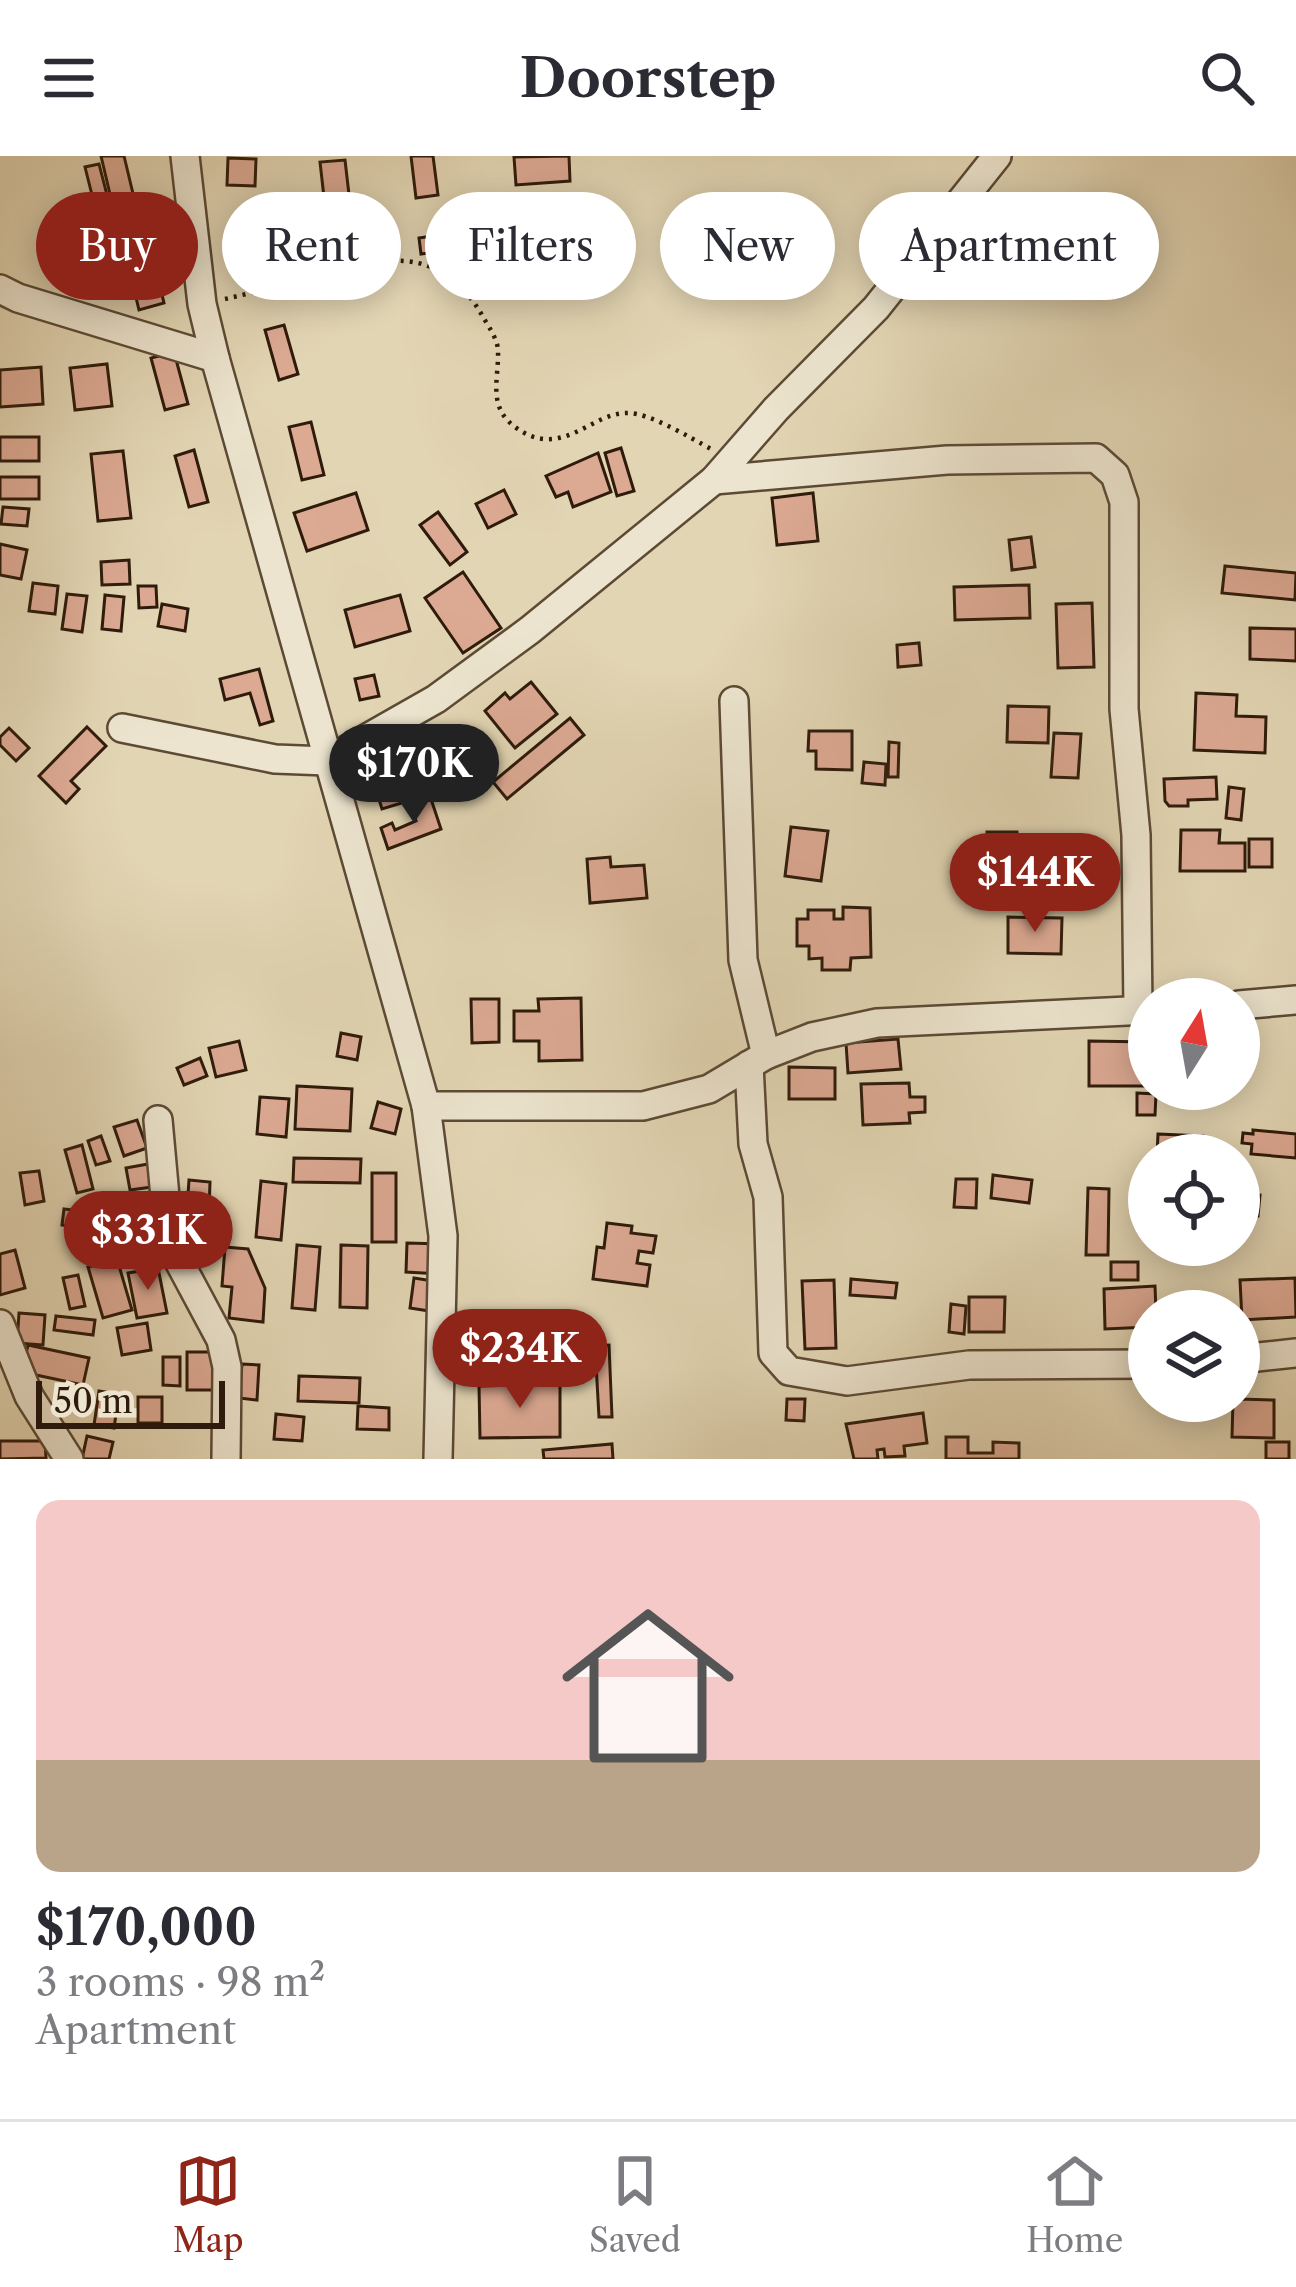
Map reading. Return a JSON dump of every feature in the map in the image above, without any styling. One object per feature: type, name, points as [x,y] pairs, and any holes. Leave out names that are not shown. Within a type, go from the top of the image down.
[{"type":"street","points":[[185,156],[202,304],[215,358],[426,1106],[443,1236],[438,1459]]},
{"type":"street","points":[[122,728],[274,758],[327,760],[436,699],[530,630],[723,470],[876,308],[997,156]]},
{"type":"street","points":[[0,289],[215,358]]},
{"type":"street","points":[[723,470],[1096,458],[1115,475],[1124,502],[1124,709],[1142,978]]},
{"type":"street","points":[[734,701],[743,960],[758,1060],[754,1144],[768,1197],[773,1353],[789,1371],[847,1381],[969,1366],[1128,1364]]},
{"type":"street","points":[[1260,1003],[1296,1000]]},
{"type":"street","points":[[426,1106],[644,1106],[709,1089],[758,1060],[812,1037],[877,1023],[1128,1012]]},
{"type":"street","points":[[158,1120],[175,1254],[220,1340],[227,1367],[226,1459]]},
{"type":"street","points":[[0,1324],[29,1396],[69,1459]]},
{"type":"street","points":[[1260,1357],[1296,1353]]},
{"type":"path","points":[[202,304],[414,259],[438,267],[458,282],[478,308],[498,350],[493,392],[517,429],[547,438],[571,436],[624,412],[687,436],[723,470]]},
{"type":"building","points":[[101,156],[124,156],[133,192],[109,192]]},
{"type":"building","points":[[411,156],[433,156],[438,192],[416,198]]},
{"type":"building","points":[[569,156],[570,181],[516,185],[514,157]]},
{"type":"building","points":[[228,158],[256,159],[255,186],[227,185]]},
{"type":"building","points":[[345,160],[349,192],[323,192],[320,162]]},
{"type":"building","points":[[99,164],[106,192],[91,192],[85,167]]},
{"type":"building","points":[[137,300],[163,300],[164,303],[139,310]]},
{"type":"building","points":[[284,325],[298,374],[279,380],[265,330]]},
{"type":"building","points":[[174,352],[188,404],[165,410],[151,358]]},
{"type":"building","points":[[107,364],[112,406],[75,410],[70,368]]},
{"type":"building","points":[[41,367],[43,404],[0,407],[0,370]]},
{"type":"building","points":[[311,422],[324,475],[302,480],[289,427]]},
{"type":"building","points":[[0,437],[39,437],[39,461],[0,461]]},
{"type":"building","points":[[621,448],[634,491],[617,496],[605,453]]},
{"type":"building","points":[[194,450],[208,502],[189,507],[175,456]]},
{"type":"building","points":[[123,451],[131,518],[98,521],[91,454]]},
{"type":"building","points":[[598,453],[611,492],[573,507],[568,492],[556,497],[546,476]]},
{"type":"building","points":[[0,477],[39,477],[39,499],[0,499]]},
{"type":"building","points":[[504,490],[516,514],[488,528],[476,504]]},
{"type":"building","points":[[356,493],[368,530],[307,551],[294,513]]},
{"type":"building","points":[[813,493],[818,541],[777,545],[772,498]]},
{"type":"building","points":[[3,507],[29,509],[27,526],[1,524]]},
{"type":"building","points":[[438,512],[467,552],[450,565],[420,525]]},
{"type":"building","points":[[1031,537],[1035,567],[1012,570],[1009,540]]},
{"type":"building","points":[[0,544],[27,550],[21,579],[0,575]]},
{"type":"building","points":[[129,560],[130,584],[102,585],[101,562]]},
{"type":"building","points":[[1225,566],[1296,573],[1295,600],[1222,593]]},
{"type":"building","points":[[463,572],[501,628],[463,653],[425,598]]},
{"type":"building","points":[[33,583],[58,586],[55,614],[29,611]]},
{"type":"building","points":[[1029,585],[1030,618],[955,620],[954,587]]},
{"type":"building","points":[[138,586],[156,586],[157,607],[139,608]]},
{"type":"building","points":[[67,594],[87,596],[82,632],[62,629]]},
{"type":"building","points":[[105,595],[124,597],[121,631],[102,629]]},
{"type":"building","points":[[400,595],[410,631],[355,647],[345,610]]},
{"type":"building","points":[[1092,603],[1094,667],[1058,668],[1056,604]]},
{"type":"building","points":[[162,604],[188,609],[185,631],[158,626]]},
{"type":"building","points":[[1250,628],[1296,629],[1296,661],[1250,659]]},
{"type":"building","points":[[919,643],[921,665],[898,667],[897,645]]},
{"type":"building","points":[[259,669],[273,721],[260,725],[250,693],[225,700],[220,679]]},
{"type":"building","points":[[374,675],[379,696],[360,700],[355,679]]},
{"type":"building","points":[[531,682],[557,714],[515,748],[485,711],[505,693],[510,699]]},
{"type":"building","points":[[1196,693],[1237,695],[1236,716],[1266,717],[1265,753],[1194,750]]},
{"type":"building","points":[[1008,706],[1049,707],[1048,743],[1007,742]]},
{"type":"building","points":[[570,718],[584,735],[507,799],[493,782]]},
{"type":"building","points":[[87,727],[106,746],[71,781],[79,789],[66,803],[39,776]]},
{"type":"building","points":[[9,728],[29,748],[16,761],[0,745],[0,737]]},
{"type":"building","points":[[809,731],[852,731],[852,770],[816,769],[816,751],[808,751]]},
{"type":"building","points":[[1054,733],[1081,734],[1078,778],[1051,777]]},
{"type":"building","points":[[889,742],[899,743],[898,777],[888,777]]},
{"type":"building","points":[[400,750],[406,765],[375,778],[369,763]]},
{"type":"building","points":[[864,762],[886,764],[885,785],[862,783]]},
{"type":"building","points":[[1216,777],[1217,799],[1188,800],[1188,806],[1169,806],[1165,801],[1164,779]]},
{"type":"building","points":[[420,780],[425,796],[382,809],[377,793]]},
{"type":"building","points":[[1229,787],[1244,789],[1241,820],[1226,818]]},
{"type":"building","points":[[431,799],[441,829],[388,849],[381,828],[392,823],[395,830],[416,821],[411,805]]},
{"type":"building","points":[[791,827],[828,831],[821,881],[785,876]]},
{"type":"building","points":[[1181,830],[1220,830],[1219,843],[1245,843],[1245,871],[1180,871]]},
{"type":"building","points":[[987,832],[1017,832],[1018,871],[988,872]]},
{"type":"building","points":[[1249,839],[1272,839],[1272,867],[1249,867]]},
{"type":"building","points":[[610,857],[611,867],[644,865],[647,898],[590,903],[587,859]]},
{"type":"building","points":[[843,907],[870,908],[871,957],[851,958],[850,970],[822,970],[822,958],[809,959],[809,946],[797,946],[797,919],[808,919],[808,910],[834,910],[834,919],[843,919]]},
{"type":"building","points":[[1008,917],[1062,918],[1061,954],[1008,953]]},
{"type":"building","points":[[581,998],[582,1060],[539,1061],[539,1041],[514,1041],[514,1011],[539,1011],[538,999]]},
{"type":"building","points":[[471,999],[499,999],[499,1042],[472,1043]]},
{"type":"building","points":[[341,1033],[361,1037],[357,1060],[337,1056]]},
{"type":"building","points":[[898,1039],[901,1069],[848,1073],[846,1043]]},
{"type":"building","points":[[239,1041],[246,1070],[216,1077],[209,1048]]},
{"type":"building","points":[[1089,1041],[1128,1042],[1128,1086],[1089,1086]]},
{"type":"building","points":[[200,1058],[207,1076],[184,1085],[177,1068]]},
{"type":"building","points":[[789,1067],[835,1068],[835,1099],[789,1099]]},
{"type":"building","points":[[909,1083],[910,1097],[925,1097],[925,1112],[909,1113],[910,1123],[863,1125],[861,1084]]},
{"type":"building","points":[[297,1086],[352,1089],[350,1131],[295,1129]]},
{"type":"building","points":[[260,1097],[289,1099],[286,1137],[257,1134]]},
{"type":"building","points":[[378,1102],[401,1109],[395,1134],[371,1128]]},
{"type":"building","points":[[1137,1110],[1155,1110],[1155,1115],[1137,1115]]},
{"type":"building","points":[[137,1120],[147,1148],[124,1156],[114,1127]]},
{"type":"building","points":[[1253,1130],[1296,1134],[1296,1158],[1260,1155],[1260,1134]]},
{"type":"building","points":[[101,1136],[110,1161],[96,1165],[88,1141]]},
{"type":"building","points":[[82,1145],[93,1189],[77,1193],[65,1150]]},
{"type":"building","points":[[294,1158],[361,1159],[360,1183],[293,1182]]},
{"type":"building","points":[[148,1164],[152,1187],[130,1190],[126,1168]]},
{"type":"building","points":[[39,1171],[44,1201],[25,1205],[20,1173]]},
{"type":"building","points":[[372,1173],[396,1173],[396,1242],[372,1242]]},
{"type":"building","points":[[993,1175],[1032,1180],[1029,1203],[991,1198]]},
{"type":"building","points":[[956,1179],[977,1179],[976,1208],[954,1207]]},
{"type":"building","points":[[189,1180],[210,1182],[209,1210],[187,1209]]},
{"type":"building","points":[[261,1181],[286,1184],[281,1240],[256,1237]]},
{"type":"building","points":[[1088,1188],[1109,1189],[1108,1255],[1086,1255]]},
{"type":"building","points":[[155,1201],[161,1228],[143,1233],[136,1205]]},
{"type":"building","points":[[64,1209],[91,1212],[88,1229],[62,1225]]},
{"type":"building","points":[[189,1214],[210,1217],[205,1247],[184,1244]]},
{"type":"building","points":[[607,1223],[656,1236],[653,1253],[639,1251],[637,1263],[650,1265],[647,1286],[593,1279],[597,1247],[604,1248]]},
{"type":"building","points":[[138,1230],[143,1245],[119,1253],[113,1239]]},
{"type":"building","points":[[407,1243],[441,1244],[440,1274],[406,1272]]},
{"type":"building","points":[[297,1245],[320,1247],[315,1310],[292,1308]]},
{"type":"building","points":[[341,1245],[368,1246],[367,1308],[340,1307]]},
{"type":"building","points":[[225,1247],[248,1249],[265,1288],[263,1322],[229,1318],[232,1287],[222,1286]]},
{"type":"building","points":[[15,1250],[25,1288],[0,1295],[0,1254]]},
{"type":"building","points":[[117,1259],[132,1310],[103,1318],[88,1267]]},
{"type":"building","points":[[1111,1262],[1138,1266],[1138,1280],[1111,1280]]},
{"type":"building","points":[[158,1268],[167,1313],[137,1318],[128,1273]]},
{"type":"building","points":[[78,1275],[85,1306],[70,1309],[63,1278]]},
{"type":"building","points":[[414,1278],[433,1281],[429,1311],[410,1308]]},
{"type":"building","points":[[1295,1278],[1296,1317],[1260,1319],[1260,1290],[1240,1290],[1240,1280]]},
{"type":"building","points":[[851,1279],[897,1283],[895,1298],[850,1295]]},
{"type":"building","points":[[834,1280],[836,1348],[805,1349],[802,1281]]},
{"type":"building","points":[[1155,1286],[1155,1290],[1128,1290],[1128,1328],[1105,1329],[1104,1289]]},
{"type":"building","points":[[969,1297],[1005,1297],[1004,1332],[969,1332]]},
{"type":"building","points":[[951,1304],[966,1306],[964,1334],[949,1332]]},
{"type":"building","points":[[19,1313],[45,1315],[43,1345],[17,1343]]},
{"type":"building","points":[[56,1316],[95,1320],[93,1335],[54,1330]]},
{"type":"building","points":[[147,1323],[151,1350],[122,1355],[117,1328]]},
{"type":"building","points":[[592,1325],[592,1353],[490,1354],[490,1326]]},
{"type":"building","points":[[28,1345],[89,1358],[83,1385],[22,1372]]},
{"type":"building","points":[[609,1345],[612,1417],[599,1417],[595,1346]]},
{"type":"building","points":[[187,1352],[215,1352],[215,1390],[187,1390]]},
{"type":"building","points":[[163,1357],[180,1357],[180,1386],[163,1385]]},
{"type":"building","points":[[242,1364],[259,1365],[257,1400],[239,1398]]},
{"type":"building","points":[[299,1376],[360,1378],[359,1403],[298,1401]]},
{"type":"building","points":[[560,1384],[560,1437],[480,1438],[479,1386]]},
{"type":"building","points":[[99,1391],[119,1394],[114,1428],[94,1425]]},
{"type":"building","points":[[138,1397],[162,1397],[162,1423],[138,1423]]},
{"type":"building","points":[[787,1399],[805,1399],[804,1421],[786,1420]]},
{"type":"building","points":[[1260,1400],[1274,1400],[1274,1438],[1232,1437],[1232,1422],[1260,1422]]},
{"type":"building","points":[[358,1406],[389,1408],[389,1430],[357,1429]]},
{"type":"building","points":[[923,1413],[927,1443],[904,1446],[905,1456],[885,1457],[884,1449],[877,1450],[878,1459],[854,1459],[846,1424]]},
{"type":"building","points":[[276,1414],[304,1417],[302,1441],[274,1439]]},
{"type":"building","points":[[87,1436],[113,1442],[109,1459],[82,1459]]},
{"type":"building","points":[[946,1437],[968,1437],[968,1453],[993,1453],[993,1442],[1019,1443],[1019,1459],[946,1459]]},
{"type":"building","points":[[0,1441],[45,1441],[46,1458],[0,1459]]},
{"type":"building","points":[[1266,1442],[1289,1442],[1289,1459],[1266,1459]]},
{"type":"building","points":[[612,1444],[613,1459],[544,1459],[543,1450]]}]
